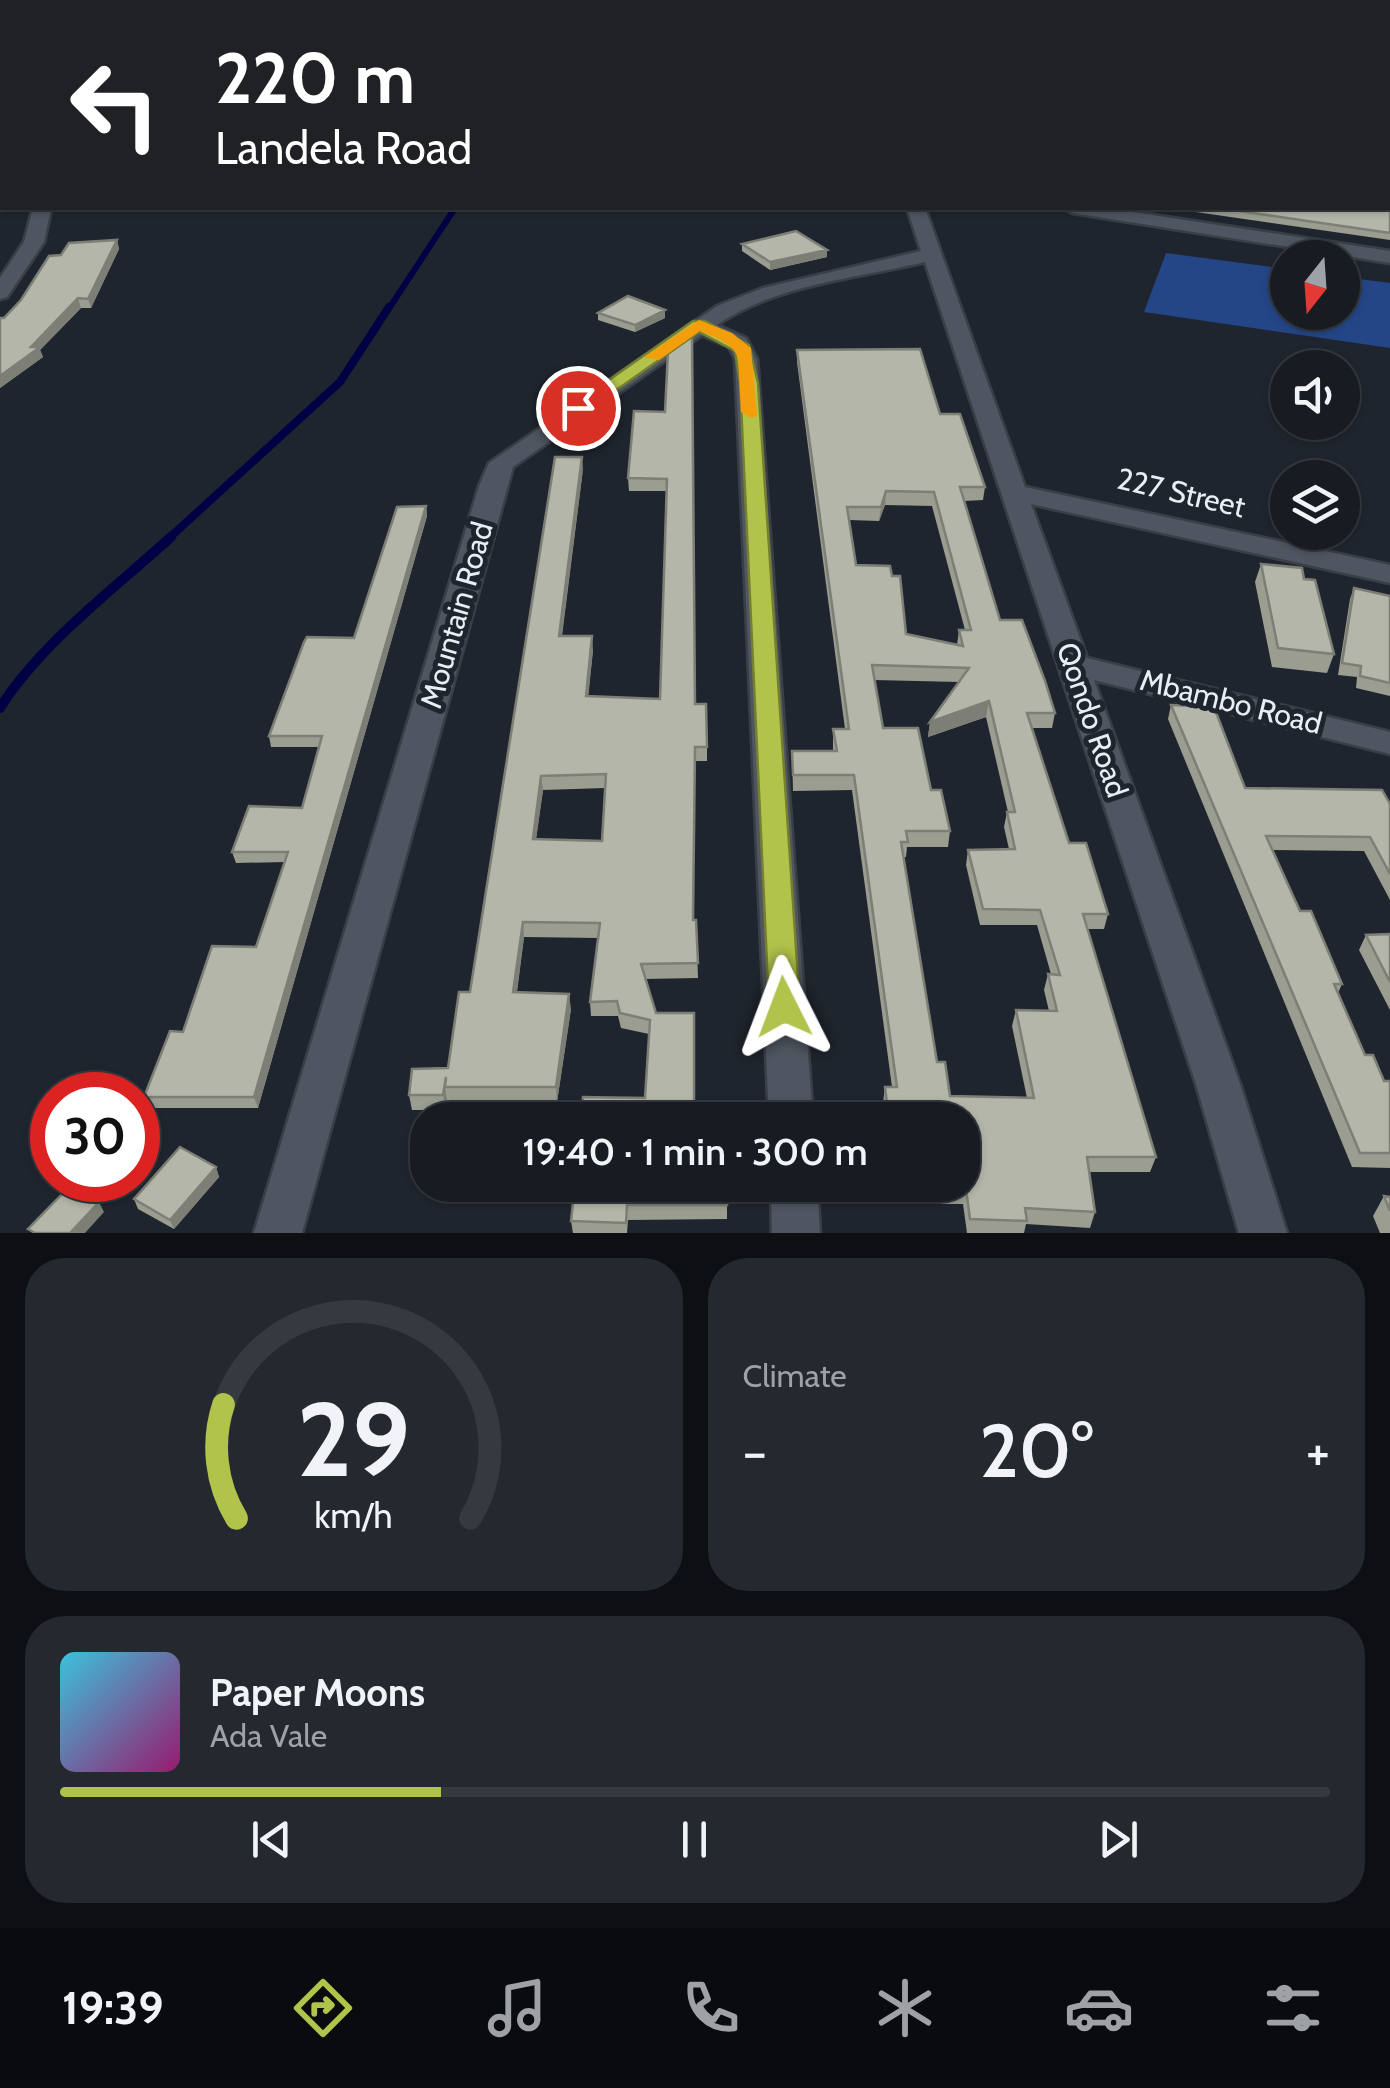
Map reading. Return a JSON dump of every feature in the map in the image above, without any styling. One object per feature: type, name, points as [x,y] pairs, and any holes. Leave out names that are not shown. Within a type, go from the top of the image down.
[{"type":"street","points":[[0,293],[34,242],[42,210]]},
{"type":"street","name":"Qondo Road","points":[[917,210],[1218,1084],[1263,1233]]},
{"type":"street","points":[[1086,210],[1390,256]]},
{"type":"street","name":"Mountain Road","points":[[278,1233],[497,472],[514,454],[724,310],[770,292],[932,254]]},
{"type":"street","points":[[699,325],[738,344],[748,371],[790,1102]]},
{"type":"street","name":"227 Street","points":[[1015,493],[1390,574]]},
{"type":"street","name":"Mbambo Road","points":[[1072,664],[1390,743]]},
{"type":"street","points":[[795,1202],[796,1233]]},
{"type":"shaded area","points":[[1166,253],[1270,267],[1270,330],[1360,330],[1360,279],[1390,283],[1390,348],[1144,312]]},
{"type":"building","points":[[1232,210],[1390,210],[1390,233]]},
{"type":"building","points":[[796,231],[827,250],[770,262],[742,244]]},
{"type":"building","points":[[117,240],[88,299],[78,298],[31,347],[40,347],[0,376],[0,318],[21,300],[49,256],[61,255],[69,243]]},
{"type":"building","points":[[628,296],[665,310],[635,325],[598,313]]},
{"type":"building","points":[[692,335],[695,704],[706,704],[707,747],[695,747],[693,920],[698,963],[641,964],[656,1013],[694,1013],[694,1102],[583,1102],[583,1097],[645,1098],[650,1020],[620,1013],[617,1001],[590,1002],[600,923],[523,922],[513,992],[569,994],[556,1087],[445,1087],[446,1077],[443,1095],[409,1095],[412,1069],[448,1068],[459,992],[470,992],[555,457],[582,457],[559,636],[592,636],[586,696],[660,699],[667,479],[628,478],[634,411],[665,412],[668,352]],"holes":[[[606,774],[602,841],[533,839],[541,776]]]},
{"type":"building","points":[[920,349],[940,414],[960,414],[985,487],[960,487],[1000,620],[1022,620],[1045,681],[1055,713],[1027,713],[1069,843],[1086,843],[1108,914],[1083,914],[1156,1157],[1087,1157],[1095,1212],[1025,1208],[1027,1221],[970,1219],[968,1202],[980,1202],[980,1102],[887,1102],[885,1087],[897,1087],[854,775],[793,775],[792,751],[837,751],[833,729],[849,729],[797,350]],"holes":[[[886,491],[934,492],[971,630],[959,630],[963,646],[906,634],[900,576],[892,576],[890,566],[856,565],[847,507],[881,507]],[[872,665],[969,668],[930,722],[989,701],[1015,812],[1007,812],[1015,849],[968,850],[983,909],[1040,910],[1060,975],[1048,974],[1057,1011],[1016,1010],[1034,1098],[950,1096],[945,1062],[937,1062],[901,842],[908,842],[906,831],[950,831],[941,790],[931,790],[918,728],[883,728]]]},
{"type":"building","points":[[426,506],[254,1097],[160,1097],[160,1072],[154,1072],[170,1031],[183,1032],[212,946],[256,947],[288,852],[232,852],[249,806],[302,808],[322,736],[269,736],[304,642],[307,637],[354,638],[397,507]]},
{"type":"building","points":[[1261,564],[1302,568],[1304,579],[1315,580],[1334,654],[1278,648]]},
{"type":"building","points":[[1354,588],[1390,596],[1390,683],[1360,676],[1361,666],[1342,663]]},
{"type":"building","points":[[1171,705],[1214,707],[1245,788],[1382,790],[1390,804],[1390,874],[1370,837],[1266,836],[1300,911],[1311,911],[1342,984],[1334,984],[1365,1055],[1373,1055],[1384,1081],[1390,1081],[1390,1153],[1360,1153]]},
{"type":"building","points":[[1390,934],[1390,982],[1366,935]]},
{"type":"building","points":[[180,1147],[216,1167],[170,1220],[139,1202],[160,1202],[160,1170]]},
{"type":"building","points":[[54,1202],[99,1202],[70,1233],[35,1233],[28,1229]]},
{"type":"building","points":[[573,1202],[727,1202],[727,1205],[627,1205],[626,1223],[571,1221]]},
{"type":"waterway","points":[[388,310],[454,210]]},
{"type":"waterway","points":[[168,539],[340,382],[389,307]]},
{"type":"waterway","points":[[0,708],[57,639],[171,537]]},
{"type":"slow traffic","points":[[653,357],[699,325],[726,336],[743,348],[751,412]]},
{"type":"route","points":[[578,408],[699,325],[743,348],[749,383],[784,1007]]}]
